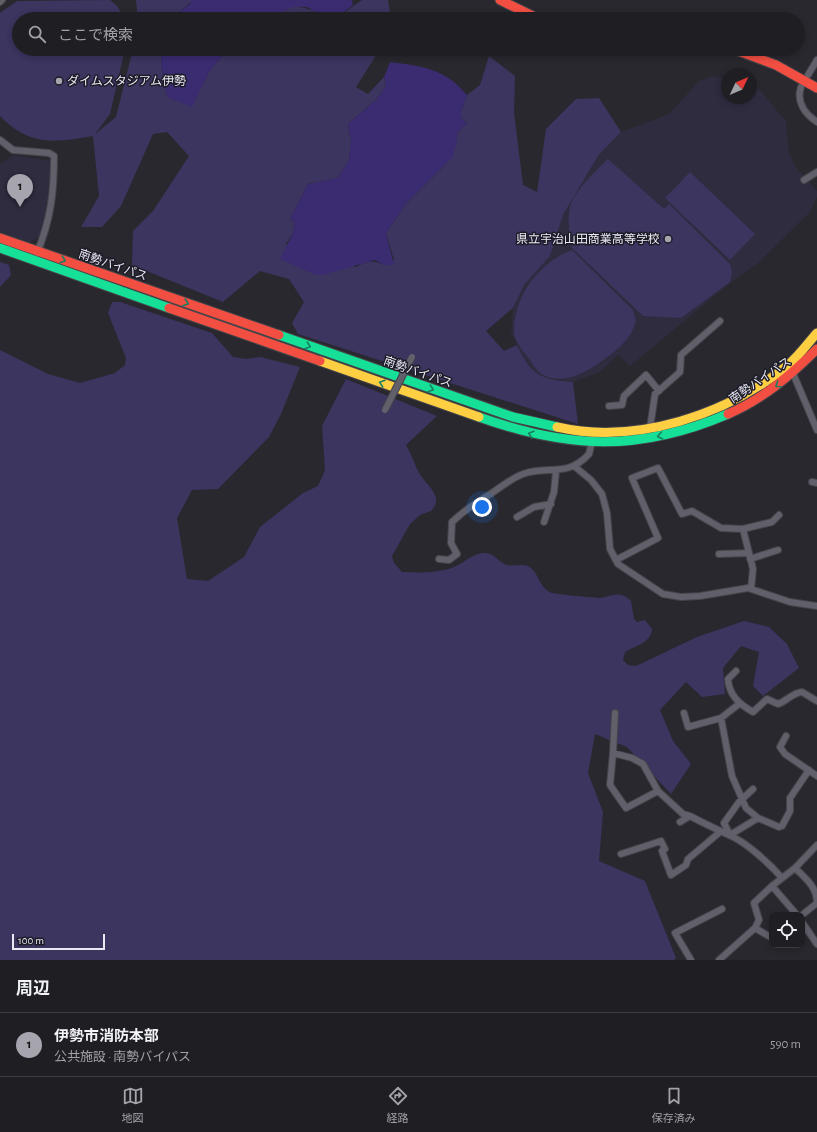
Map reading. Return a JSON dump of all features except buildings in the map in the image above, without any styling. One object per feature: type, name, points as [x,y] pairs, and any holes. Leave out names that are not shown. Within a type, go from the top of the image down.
[{"type":"main road","points":[[500,0],[525,12]]},
{"type":"main road","points":[[756,56],[804,79],[817,88]]},
{"type":"main road","name":"南勢バイパス","points":[[0,238],[513,417],[562,428],[598,432],[650,428],[703,414],[742,397],[789,364],[817,333]]},
{"type":"main road","name":"南勢バイパス","points":[[0,248],[502,425],[540,436],[592,442],[646,439],[702,426],[745,407],[793,374],[817,349]]},
{"type":"street","points":[[808,75],[817,60]]},
{"type":"street","points":[[801,87],[799,97],[803,108],[817,122]]},
{"type":"street","points":[[0,140],[13,150],[49,153],[54,156],[53,199],[48,225],[34,260]]},
{"type":"street","points":[[804,180],[817,172]]},
{"type":"street","points":[[650,428],[655,394],[680,372],[681,355],[720,321]]},
{"type":"street","points":[[385,410],[412,358]]},
{"type":"street","points":[[789,364],[817,430]]},
{"type":"street","points":[[610,406],[622,405],[624,396],[646,375],[659,391]]},
{"type":"street","points":[[439,559],[449,560],[457,554],[451,543],[452,522],[476,501],[521,475],[535,472],[556,471],[574,466],[589,454],[592,442]]},
{"type":"street","points":[[574,466],[591,480],[602,494],[607,513],[610,549],[618,564],[663,594],[681,597],[700,596],[731,589],[751,589],[790,602],[817,606]]},
{"type":"street","points":[[616,560],[658,538],[632,478],[658,468],[682,514],[692,511],[721,528],[743,529],[772,522],[779,515]]},
{"type":"street","points":[[544,522],[551,504],[556,471]]},
{"type":"street","points":[[517,517],[534,507],[551,504]]},
{"type":"street","points":[[743,529],[753,569],[751,589]]},
{"type":"street","points":[[719,554],[749,556],[778,550]]},
{"type":"street","points":[[736,671],[728,678],[729,687],[739,704],[753,712],[767,699],[778,704],[784,702],[795,693],[802,692],[817,701]]},
{"type":"street","points":[[684,713],[688,727],[721,718],[739,704]]},
{"type":"street","points":[[615,713],[610,785],[626,808],[658,791]]},
{"type":"street","points":[[721,718],[732,776],[746,808],[758,818],[779,827],[782,826],[790,811],[790,798],[809,770]]},
{"type":"street","points":[[786,736],[780,747],[785,754],[817,776]]},
{"type":"street","points":[[613,753],[632,758],[643,764],[658,791],[683,814],[690,816],[720,832],[730,835],[769,863],[782,878]]},
{"type":"street","points":[[730,835],[724,823],[742,799],[753,789]]},
{"type":"street","points":[[680,822],[690,816]]},
{"type":"street","points":[[730,835],[758,818]]},
{"type":"street","points":[[621,854],[661,841],[665,849],[662,851],[671,875],[686,866],[688,859],[720,832]]},
{"type":"street","points":[[719,960],[755,928],[759,920],[754,903],[772,886],[795,868],[817,845]]},
{"type":"street","points":[[795,868],[813,886],[817,894],[817,903],[805,913]]},
{"type":"street","points":[[772,886],[794,912]]},
{"type":"street","points":[[691,960],[675,933],[722,909]]},
{"type":"street","points":[[805,926],[817,944]]},
{"type":"street","points":[[755,928],[769,936]]},
{"type":"shaded area","points":[[110,0],[117,6],[121,12],[12,12],[12,56],[123,56],[110,114],[95,134],[116,117],[131,56],[162,56],[161,65],[167,97],[200,89],[210,70],[222,56],[376,56],[356,87],[368,94],[384,77],[386,86],[377,99],[348,124],[351,142],[349,160],[338,178],[308,184],[290,219],[295,222],[293,233],[286,244],[356,267],[363,263],[370,262],[376,262],[384,265],[394,260],[386,233],[405,205],[448,162],[457,141],[457,133],[467,123],[461,118],[461,112],[467,95],[480,85],[489,56],[515,76],[514,113],[523,185],[537,192],[546,129],[576,99],[599,98],[621,132],[598,156],[563,215],[550,256],[524,285],[513,308],[486,331],[504,351],[517,345],[527,363],[538,374],[553,380],[573,382],[578,424],[298,334],[292,323],[304,302],[289,279],[260,271],[223,302],[132,265],[133,231],[153,211],[189,156],[167,132],[153,134],[121,206],[102,227],[81,227],[99,196],[93,136],[55,141],[43,140],[21,133],[0,116],[0,13],[17,1]]},
{"type":"shaded area","points":[[136,0],[191,0],[191,2],[179,12],[137,12]]},
{"type":"shaded area","points":[[191,0],[352,0],[353,5],[344,12],[316,12],[307,7],[292,7],[282,12],[179,12],[191,3]]},
{"type":"shaded area","points":[[362,0],[388,0],[390,12],[345,12]]},
{"type":"shaded area","points":[[291,7],[300,7],[316,12],[281,12]]},
{"type":"shaded area","points":[[162,56],[222,56],[210,70],[192,107],[167,97],[161,65]]},
{"type":"shaded area","points":[[390,62],[413,65],[433,70],[451,79],[467,95],[461,112],[461,118],[467,123],[457,133],[457,141],[452,158],[405,205],[386,233],[394,265],[384,265],[375,260],[322,275],[314,274],[280,259],[293,233],[295,222],[290,219],[308,184],[338,178],[349,160],[351,142],[348,124],[377,99],[386,86],[384,77]]},
{"type":"shaded area","name":"県立宇治山田商業高等学校","points":[[713,76],[721,78],[721,104],[757,104],[757,89],[760,90],[786,121],[789,152],[795,166],[817,191],[817,197],[809,213],[758,263],[729,284],[630,366],[618,355],[600,372],[573,382],[554,381],[538,375],[523,358],[511,332],[513,308],[524,285],[550,256],[559,222],[598,156],[621,132],[669,114],[699,81]]},
{"type":"shaded area","points":[[13,155],[52,161],[51,201],[45,225],[38,238],[29,242],[0,232],[0,164]]},
{"type":"shaded area","points":[[608,159],[664,209],[669,204],[730,264],[732,273],[730,282],[681,318],[643,316],[572,248],[569,232],[569,220],[573,199],[581,187]]},
{"type":"shaded area","points":[[690,172],[755,234],[730,260],[665,198]]},
{"type":"shaded area","points":[[572,250],[633,310],[636,320],[631,333],[623,344],[602,361],[580,374],[564,379],[556,379],[540,373],[521,348],[514,335],[515,319],[518,306],[530,282],[549,263]]},
{"type":"shaded area","points":[[0,262],[9,265],[11,275],[0,287]]},
{"type":"shaded area","points":[[112,302],[120,302],[212,333],[233,357],[246,359],[260,357],[300,367],[281,414],[269,437],[218,489],[192,490],[177,518],[187,579],[208,581],[244,557],[260,527],[303,493],[318,486],[325,470],[322,426],[346,379],[437,416],[406,445],[418,471],[432,490],[436,500],[435,506],[431,511],[420,515],[410,524],[392,556],[394,563],[402,572],[422,572],[448,569],[458,565],[472,556],[480,553],[488,553],[507,565],[528,566],[534,571],[544,588],[552,593],[600,598],[616,595],[623,596],[631,601],[634,619],[637,622],[645,620],[652,629],[649,638],[646,641],[625,652],[623,660],[628,665],[636,666],[697,637],[744,621],[769,627],[787,644],[799,668],[763,696],[753,686],[759,652],[741,646],[723,668],[725,694],[702,697],[686,682],[660,710],[673,741],[691,764],[671,794],[627,747],[595,734],[588,773],[603,812],[599,861],[645,881],[676,958],[674,960],[0,960],[0,350],[48,374],[80,383],[115,373],[125,365],[126,358],[108,313]]},
{"type":"traffic: fast","points":[[0,248],[169,308]]},
{"type":"traffic: fast","points":[[279,335],[513,417],[557,427]]},
{"type":"traffic: fast","points":[[479,417],[512,428],[543,435],[574,440],[604,442],[634,440],[664,435],[728,414]]},
{"type":"traffic: slow","points":[[557,427],[587,432],[618,432],[679,422],[709,411],[764,383],[800,354],[817,333]]},
{"type":"traffic: slow","points":[[320,361],[479,417]]},
{"type":"traffic: jam","points":[[500,0],[525,12]]},
{"type":"traffic: jam","points":[[752,56],[776,65],[817,88]]},
{"type":"traffic: jam","points":[[0,238],[279,335]]},
{"type":"traffic: jam","points":[[169,308],[320,361]]},
{"type":"traffic: jam","points":[[728,414],[741,408],[776,386],[817,349]]},
{"type":"place","name":"ダイムスタジアム伊勢","points":[[59,81]]},
{"type":"place","name":"伊勢市消防本部","points":[[20,207]]},
{"type":"place","name":"県立宇治山田商業高等学校","points":[[668,239]]}]
